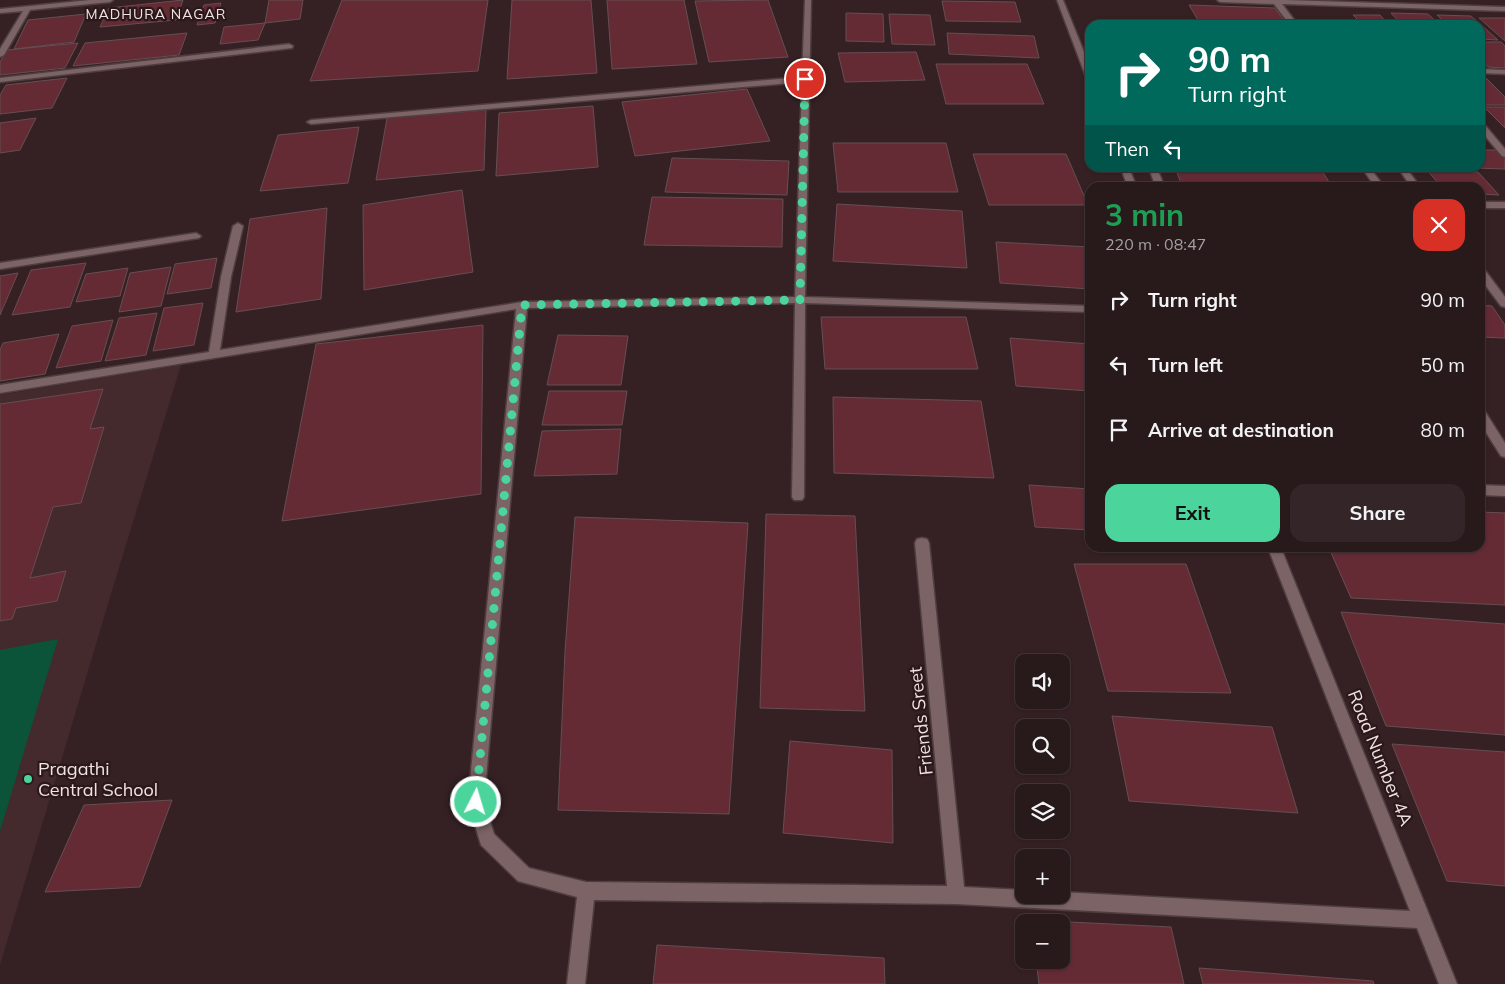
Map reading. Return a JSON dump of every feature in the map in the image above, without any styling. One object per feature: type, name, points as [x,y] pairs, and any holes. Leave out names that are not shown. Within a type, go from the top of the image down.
[{"type":"street","points":[[0,11],[110,0]]},
{"type":"street","points":[[798,497],[800,300],[808,0]]},
{"type":"street","points":[[1060,0],[1085,61]]},
{"type":"street","points":[[1220,0],[1275,0],[1505,9]]},
{"type":"street","points":[[1275,0],[1290,20]]},
{"type":"street","points":[[0,55],[28,8]]},
{"type":"street","points":[[0,80],[289,46]]},
{"type":"street","points":[[1485,71],[1505,72]]},
{"type":"street","points":[[311,122],[805,79]]},
{"type":"street","points":[[1485,131],[1505,154]]},
{"type":"street","points":[[1485,205],[1505,205]]},
{"type":"street","points":[[214,353],[226,277],[238,226]]},
{"type":"street","points":[[0,266],[196,236]]},
{"type":"street","points":[[1485,278],[1505,304]]},
{"type":"street","points":[[0,389],[214,353],[522,305],[800,300],[1085,309]]},
{"type":"street","points":[[522,305],[476,802],[487,839],[524,875],[586,891],[956,895],[1423,920]]},
{"type":"street","points":[[1485,420],[1505,453]]},
{"type":"street","points":[[1485,490],[1505,492]]},
{"type":"street","name":"Friends Sreet","points":[[922,543],[956,895]]},
{"type":"street","name":"Road Number 4A","points":[[1276,552],[1448,984]]},
{"type":"street","points":[[576,984],[586,891]]},
{"type":"shaded area","name":"Pragathi Central School","points":[[181,365],[111,594],[0,965],[0,395]]},
{"type":"green space","points":[[58,639],[0,831],[0,650]]},
{"type":"building","points":[[183,0],[176,20],[100,27],[109,8]]},
{"type":"building","points":[[269,0],[303,0],[300,19],[265,23]]},
{"type":"building","points":[[342,0],[488,0],[478,71],[310,81]]},
{"type":"building","points":[[512,0],[591,0],[597,73],[507,79]]},
{"type":"building","points":[[607,0],[684,0],[697,64],[612,69]]},
{"type":"building","points":[[768,0],[788,57],[709,62],[695,1]]},
{"type":"building","points":[[942,1],[1015,2],[1021,22],[946,21]]},
{"type":"building","points":[[221,3],[215,23],[197,25],[204,5]]},
{"type":"building","points":[[1189,5],[1275,8],[1283,20],[1198,20]]},
{"type":"building","points":[[846,13],[883,14],[884,42],[846,41]]},
{"type":"building","points":[[1391,13],[1428,14],[1435,20],[1397,20]]},
{"type":"building","points":[[86,14],[74,42],[14,49],[28,20]]},
{"type":"building","points":[[889,14],[930,15],[935,45],[892,44]]},
{"type":"building","points":[[1353,15],[1380,15],[1384,20],[1358,20]]},
{"type":"building","points":[[1437,15],[1471,16],[1476,20],[1442,20]]},
{"type":"building","points":[[1479,18],[1505,18],[1505,41],[1485,23],[1485,20]]},
{"type":"building","points":[[265,23],[258,40],[220,44],[224,27]]},
{"type":"building","points":[[1485,28],[1498,40],[1485,39]]},
{"type":"building","points":[[187,33],[179,55],[73,66],[85,43]]},
{"type":"building","points":[[947,33],[1034,36],[1039,58],[949,54]]},
{"type":"building","points":[[1485,42],[1501,42],[1505,46],[1505,68],[1488,67],[1485,64]]},
{"type":"building","points":[[78,43],[65,68],[0,75],[0,62],[7,50]]},
{"type":"building","points":[[916,52],[925,80],[845,82],[838,53]]},
{"type":"building","points":[[936,64],[1027,64],[1044,104],[946,104]]},
{"type":"building","points":[[67,78],[52,108],[0,114],[0,95],[6,85]]},
{"type":"building","points":[[1485,78],[1505,97],[1505,105],[1485,105]]},
{"type":"building","points":[[747,89],[770,141],[635,156],[622,102]]},
{"type":"building","points":[[593,106],[598,167],[496,176],[499,113]]},
{"type":"building","points":[[1485,107],[1505,107],[1505,128],[1485,108]]},
{"type":"building","points":[[486,110],[484,170],[376,180],[387,118]]},
{"type":"building","points":[[36,118],[20,150],[0,153],[0,123]]},
{"type":"building","points":[[359,127],[348,183],[260,191],[278,135]]},
{"type":"building","points":[[833,143],[946,143],[958,192],[838,192]]},
{"type":"building","points":[[1485,150],[1498,150],[1505,157],[1505,169],[1485,168]]},
{"type":"building","points":[[973,154],[1066,154],[1085,198],[1085,205],[989,205]]},
{"type":"building","points":[[672,158],[789,161],[787,195],[665,192]]},
{"type":"building","points":[[1177,172],[1323,172],[1329,182],[1181,182]]},
{"type":"building","points":[[1429,172],[1478,172],[1499,195],[1485,194],[1485,182],[1437,182]]},
{"type":"building","points":[[462,190],[473,272],[364,290],[363,205]]},
{"type":"building","points":[[652,197],[783,199],[782,247],[644,245]]},
{"type":"building","points":[[837,204],[962,211],[967,268],[833,261]]},
{"type":"building","points":[[327,208],[321,299],[236,312],[250,219]]},
{"type":"building","points":[[996,242],[1085,247],[1085,289],[1000,283]]},
{"type":"building","points":[[217,258],[211,288],[167,294],[175,264]]},
{"type":"building","points":[[86,263],[70,307],[12,315],[31,270]]},
{"type":"building","points":[[171,267],[161,306],[119,312],[130,273]]},
{"type":"building","points":[[128,268],[120,296],[76,302],[86,274]]},
{"type":"building","points":[[18,273],[0,315],[0,276]]},
{"type":"building","points":[[203,303],[194,345],[153,351],[164,308]]},
{"type":"building","points":[[1485,305],[1492,306],[1505,325],[1505,338],[1485,337]]},
{"type":"building","points":[[157,313],[146,355],[105,361],[119,318]]},
{"type":"building","points":[[821,317],[966,317],[978,369],[825,369]]},
{"type":"building","points":[[113,320],[101,361],[56,368],[72,326]]},
{"type":"building","points":[[483,325],[481,494],[282,521],[316,344]]},
{"type":"building","points":[[59,334],[45,374],[0,381],[0,350],[3,343]]},
{"type":"building","points":[[558,335],[628,336],[621,385],[547,385]]},
{"type":"building","points":[[1010,338],[1085,344],[1085,391],[1016,386]]},
{"type":"building","points":[[103,389],[90,429],[104,427],[81,503],[53,507],[30,578],[66,571],[57,601],[16,608],[12,619],[0,621],[0,404]]},
{"type":"building","points":[[549,391],[627,391],[622,425],[542,425]]},
{"type":"building","points":[[833,397],[981,401],[994,478],[834,473]]},
{"type":"building","points":[[621,429],[617,474],[534,476],[542,431]]},
{"type":"building","points":[[1029,485],[1085,489],[1085,530],[1035,527]]},
{"type":"building","points":[[1485,512],[1505,513],[1505,605],[1351,598],[1331,552],[1485,552]]},
{"type":"building","points":[[766,514],[855,516],[865,711],[760,708]]},
{"type":"building","points":[[575,517],[748,523],[729,814],[558,810],[565,651]]},
{"type":"building","points":[[1074,564],[1186,564],[1231,693],[1108,691]]},
{"type":"building","points":[[1341,612],[1505,624],[1505,735],[1386,726]]},
{"type":"building","points":[[1112,716],[1272,727],[1298,813],[1129,801]]},
{"type":"building","points":[[790,741],[892,750],[893,843],[783,833]]},
{"type":"building","points":[[1392,744],[1505,752],[1505,886],[1447,881]]},
{"type":"building","points":[[172,800],[140,887],[45,892],[84,805]]},
{"type":"building","points":[[1070,922],[1171,927],[1184,984],[1039,984],[1037,969],[1070,969]]},
{"type":"building","points":[[657,945],[884,958],[885,984],[653,984]]},
{"type":"building","points":[[1199,968],[1373,981],[1374,984],[1203,984]]},
{"type":"place","name":"Pragathi Central School","points":[[28,779]]},
{"type":"district","name":"MADHURA NAGAR","points":[[156,14]]},
{"type":"route","points":[[476,802],[522,305],[800,300],[805,79]]}]
